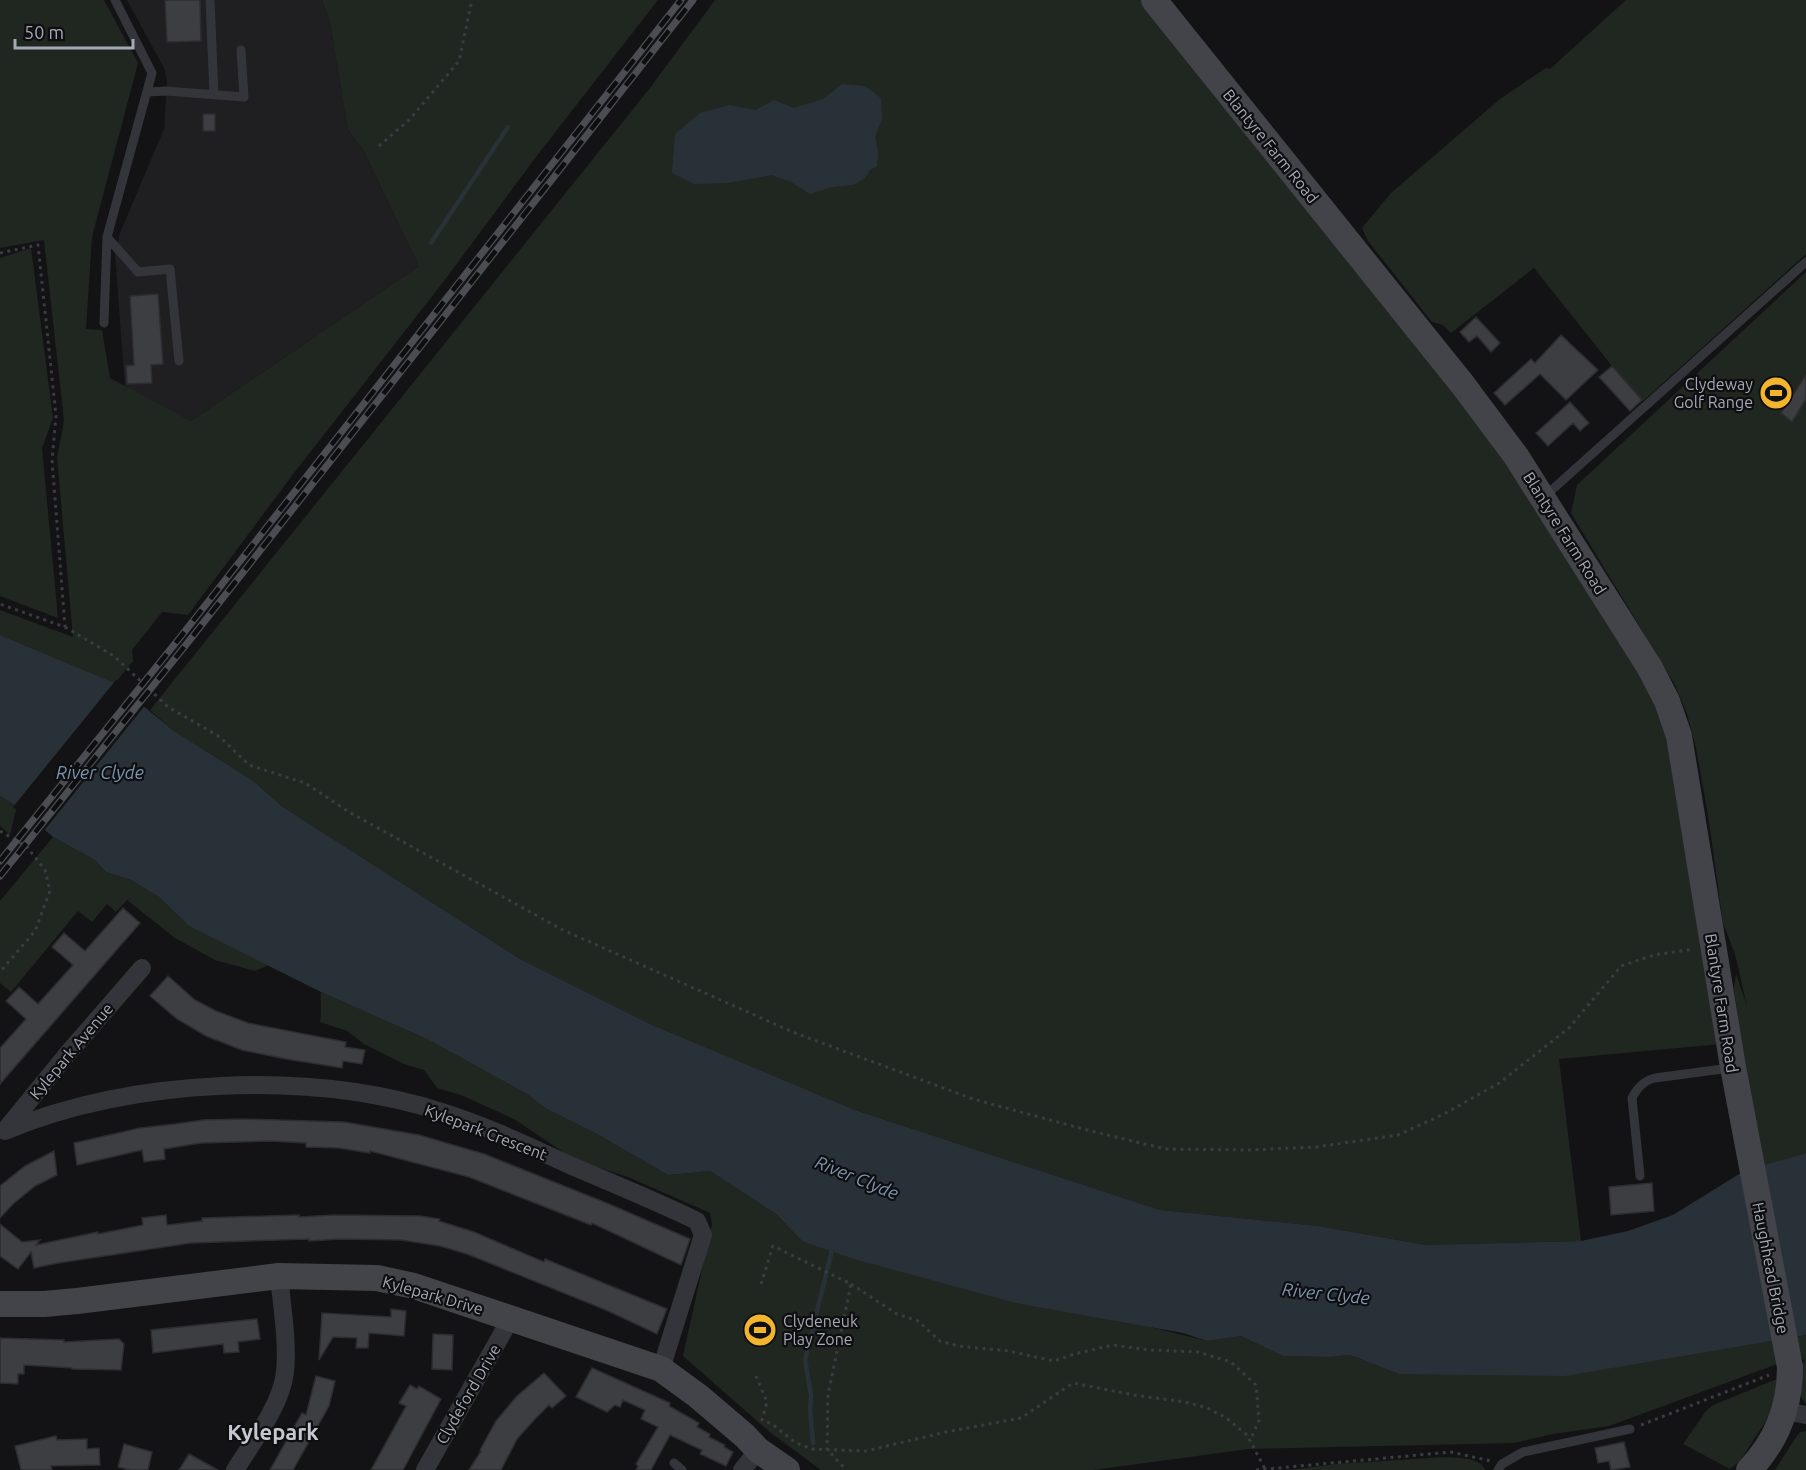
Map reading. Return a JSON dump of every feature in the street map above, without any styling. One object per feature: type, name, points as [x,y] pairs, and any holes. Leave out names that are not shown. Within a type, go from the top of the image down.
[{"type":"main road","name":"Blantyre Farm Road","points":[[1154,0],[1482,410],[1516,456],[1644,659],[1671,711],[1687,784],[1751,1170]]},
{"type":"main road","name":"Haughhead Bridge","points":[[1751,1170],[1790,1367]]},
{"type":"main road","name":"Kylepark Drive","points":[[0,1304],[77,1301],[279,1276],[377,1278],[397,1282],[468,1303],[661,1369],[698,1396],[758,1450],[787,1470]]},
{"type":"main road","points":[[1749,1470],[1796,1413],[1790,1390],[1790,1367]]},
{"type":"street","name":"Kylepark Avenue","points":[[3,1133],[142,968]]},
{"type":"street","name":"Kylepark Crescent","points":[[3,1133],[34,1119],[76,1106],[190,1088],[275,1086],[356,1092],[442,1112],[513,1140],[697,1221],[703,1235],[661,1369]]},
{"type":"street","points":[[235,1470],[270,1412],[284,1381],[285,1357],[279,1276]]},
{"type":"street","name":"Clydeford Drive","points":[[425,1470],[511,1318]]},
{"type":"street","points":[[742,1470],[758,1450]]},
{"type":"lane","points":[[104,323],[107,237],[152,73],[116,0]]},
{"type":"lane","points":[[210,0],[214,94]]},
{"type":"lane","points":[[147,92],[244,97],[241,50]]},
{"type":"lane","points":[[107,237],[138,272],[170,269],[179,361]]},
{"type":"lane","points":[[1544,498],[1806,262]]},
{"type":"lane","points":[[1640,1176],[1632,1098],[1636,1090],[1646,1080],[1733,1067]]},
{"type":"lane","points":[[1500,1467],[1523,1452],[1630,1429]]},
{"type":"lane","points":[[674,1463],[682,1470]]},
{"type":"path","points":[[379,146],[410,119],[459,61],[472,0]]},
{"type":"path","points":[[0,253],[38,245],[56,416],[52,460],[65,627]]},
{"type":"path","points":[[0,604],[65,627],[114,656],[168,707],[220,737],[249,765],[305,783],[350,812],[564,930],[795,1033],[973,1099],[1165,1149],[1250,1150],[1316,1147],[1398,1135],[1444,1114],[1499,1083],[1569,1028],[1621,966],[1654,955],[1713,946]]},
{"type":"path","points":[[0,831],[27,847],[45,870],[50,891],[35,931],[0,972]]},
{"type":"path","points":[[761,1284],[773,1246],[851,1284],[897,1314],[918,1321],[940,1341],[958,1346],[992,1348],[1054,1361],[1074,1353],[1113,1345],[1198,1352],[1231,1362],[1256,1385],[1259,1420],[1250,1441]]},
{"type":"path","points":[[846,1470],[827,1449],[828,1395],[851,1284]]},
{"type":"path","points":[[1630,1429],[1790,1367]]},
{"type":"path","points":[[756,1376],[767,1402],[762,1420],[772,1424],[796,1443],[812,1449],[866,1451],[946,1432],[1021,1418],[1073,1383],[1185,1402],[1207,1408],[1224,1417],[1247,1435],[1265,1469]]},
{"type":"path","points":[[1256,1470],[1451,1452],[1500,1467]]},
{"type":"shaded area","points":[[0,0],[104,0],[138,63],[92,237],[86,329],[102,330],[110,378],[191,421],[419,266],[363,150],[348,130],[330,22],[322,0],[658,0],[294,473],[188,615],[162,612],[132,650],[133,661],[115,683],[0,635],[0,610],[73,637],[57,458],[64,421],[44,240],[0,248]]},
{"type":"shaded area","points":[[127,0],[322,0],[330,22],[348,130],[363,150],[419,266],[191,421],[125,388],[115,254],[120,233],[164,129],[167,83],[165,70]]},
{"type":"shaded area","points":[[715,0],[1143,0],[1381,297],[1522,481],[1663,713],[1721,1044],[1559,1059],[1581,1241],[1426,1245],[1318,1226],[1160,1210],[855,1110],[650,1024],[520,959],[283,807],[252,780],[174,731],[150,710],[650,88]]},
{"type":"shaded area","points":[[1626,0],[1806,0],[1806,254],[1643,401],[1534,268],[1451,333],[1443,325],[1432,322],[1368,241],[1362,228],[1391,193],[1500,99],[1546,68],[1550,69]]},
{"type":"shaded area","points":[[31,248],[53,418],[42,448],[58,618],[0,596],[0,258]]},
{"type":"shaded area","points":[[1806,272],[1806,1153],[1758,1168],[1734,988],[1736,974],[1747,1006],[1735,954],[1723,923],[1708,815],[1696,748],[1687,714],[1675,685],[1571,513],[1577,485]]},
{"type":"shaded area","points":[[0,796],[17,806],[10,835],[0,826]]},
{"type":"shaded area","points":[[53,837],[95,860],[106,872],[131,880],[159,897],[189,926],[269,965],[255,971],[215,960],[175,938],[127,900],[116,912],[107,904],[92,922],[78,911],[11,992],[0,983],[0,901]]},
{"type":"shaded area","points":[[321,992],[429,1040],[527,1094],[545,1108],[597,1134],[668,1175],[710,1171],[776,1214],[802,1241],[1207,1341],[1241,1336],[1284,1356],[1350,1355],[1399,1374],[1778,1340],[1780,1363],[1609,1426],[1553,1434],[1514,1443],[1249,1449],[1093,1470],[821,1470],[771,1433],[683,1356],[712,1224],[710,1213],[628,1177],[575,1160],[514,1119],[461,1095],[437,1088],[424,1070],[404,1064],[364,1044],[347,1031],[320,1022]]},
{"type":"shaded area","points":[[1806,1335],[1806,1404],[1800,1395],[1801,1365],[1805,1362],[1791,1338]]},
{"type":"shaded area","points":[[1782,1377],[1773,1410],[1740,1461],[1730,1469],[1683,1444],[1706,1411],[1713,1405]]},
{"type":"shaded area","points":[[1806,1431],[1806,1470],[1775,1470],[1796,1437],[1800,1432]]},
{"type":"shaded area","points":[[1445,1457],[1474,1460],[1485,1470],[1289,1470],[1337,1464]]},
{"type":"water","points":[[842,84],[865,86],[881,98],[882,119],[875,136],[878,152],[877,166],[870,170],[865,178],[853,185],[832,187],[810,194],[791,182],[772,175],[727,183],[694,184],[672,173],[675,134],[700,113],[729,105],[756,110],[774,100],[794,108],[823,99]]},
{"type":"water","name":"River Clyde","points":[[0,635],[115,683],[174,731],[252,780],[283,807],[520,959],[650,1024],[855,1110],[1160,1210],[1318,1226],[1426,1245],[1581,1241],[1628,1231],[1673,1215],[1744,1171],[1806,1153],[1806,1335],[1565,1376],[1399,1374],[1350,1355],[1283,1356],[1241,1336],[1207,1341],[1183,1333],[1016,1303],[854,1259],[802,1241],[776,1214],[710,1171],[668,1175],[597,1134],[545,1108],[527,1094],[429,1040],[321,992],[189,926],[159,897],[131,880],[106,872],[95,860],[53,837],[17,806],[0,796]]},
{"type":"pier","points":[[116,680],[147,703],[43,832],[13,807]]},
{"type":"building","points":[[165,0],[200,0],[201,41],[167,42]]},
{"type":"building","points":[[203,114],[215,114],[215,131],[203,131]]},
{"type":"building","points":[[158,294],[163,364],[151,365],[152,383],[127,384],[126,366],[134,365],[130,296]]},
{"type":"building","points":[[1476,317],[1500,343],[1491,352],[1477,336],[1469,342],[1460,332]]},
{"type":"building","points":[[1561,335],[1598,370],[1566,400],[1540,374],[1505,405],[1494,393],[1531,359],[1535,363]]},
{"type":"building","points":[[1612,366],[1642,400],[1630,411],[1599,377]]},
{"type":"building","points":[[1806,375],[1806,399],[1792,422],[1781,413]]},
{"type":"building","points":[[1570,402],[1589,423],[1580,431],[1573,423],[1548,446],[1536,433]]},
{"type":"building","points":[[123,908],[140,923],[0,1084],[0,1048],[26,1019],[6,1001],[19,987],[38,1004],[73,965],[52,947],[64,933],[85,951]]},
{"type":"building","points":[[168,976],[195,1000],[216,1011],[248,1023],[346,1042],[345,1047],[365,1050],[362,1064],[343,1061],[342,1068],[286,1059],[242,1050],[206,1036],[177,1019],[150,996]]},
{"type":"building","points":[[203,1120],[344,1122],[419,1135],[484,1154],[690,1239],[681,1265],[592,1223],[591,1225],[469,1177],[370,1151],[370,1153],[339,1148],[306,1147],[306,1143],[270,1141],[201,1143],[164,1149],[165,1159],[144,1162],[142,1150],[77,1165],[74,1143],[140,1128]]},
{"type":"building","points":[[54,1151],[57,1175],[35,1186],[0,1218],[0,1186],[25,1166]]},
{"type":"building","points":[[1652,1183],[1654,1211],[1611,1215],[1609,1187]]},
{"type":"building","points":[[166,1215],[167,1225],[202,1221],[202,1218],[299,1215],[299,1217],[420,1216],[440,1219],[439,1221],[474,1232],[544,1262],[545,1259],[667,1309],[657,1334],[606,1310],[467,1254],[440,1246],[401,1240],[309,1241],[309,1239],[191,1243],[34,1268],[31,1252],[18,1269],[0,1256],[0,1224],[22,1242],[40,1240],[36,1245],[143,1225],[142,1218]]},
{"type":"building","points":[[391,1309],[406,1311],[404,1336],[369,1333],[368,1348],[356,1348],[357,1338],[333,1337],[319,1360],[322,1313],[391,1317]]},
{"type":"building","points":[[257,1319],[260,1339],[238,1342],[239,1352],[224,1353],[223,1344],[153,1353],[151,1330]]},
{"type":"building","points":[[433,1334],[453,1335],[452,1370],[432,1369]]},
{"type":"building","points":[[0,1338],[64,1340],[64,1342],[119,1339],[124,1344],[121,1370],[24,1365],[24,1374],[18,1374],[18,1384],[0,1383]]},
{"type":"building","points":[[592,1368],[670,1403],[669,1406],[699,1423],[697,1427],[733,1452],[726,1466],[700,1454],[702,1450],[670,1435],[651,1470],[636,1470],[638,1466],[636,1464],[658,1427],[641,1419],[645,1410],[623,1400],[620,1407],[615,1405],[607,1412],[576,1397]]},
{"type":"building","points":[[544,1373],[566,1396],[552,1408],[549,1405],[517,1439],[501,1470],[469,1470],[496,1421],[517,1396]]},
{"type":"building","points":[[316,1376],[335,1381],[329,1406],[293,1470],[270,1470],[302,1413],[306,1415]]},
{"type":"building","points":[[410,1385],[417,1389],[419,1386],[441,1399],[403,1470],[371,1470],[406,1406],[399,1403]]},
{"type":"building","points":[[56,1436],[57,1440],[87,1439],[87,1449],[99,1448],[100,1465],[51,1466],[52,1470],[21,1470],[15,1446]]},
{"type":"building","points":[[1624,1442],[1630,1467],[1611,1470],[1609,1461],[1598,1463],[1595,1448]]},
{"type":"building","points":[[124,1444],[152,1452],[148,1470],[118,1467]]},
{"type":"building","points":[[189,1454],[218,1470],[179,1470]]},
{"type":"waterway","points":[[431,243],[508,127]]},
{"type":"waterway","points":[[813,1443],[811,1395],[805,1360],[833,1246]]},
{"type":"railway","points":[[0,861],[182,635],[681,0]]},
{"type":"railway","points":[[0,876],[189,641],[693,0]]},
{"type":"place","name":"Clydeway Golf Range","points":[[1776,393]]},
{"type":"place","name":"Clydeneuk Play Zone","points":[[760,1330]]},
{"type":"district","name":"Kylepark","points":[[273,1431]]}]
